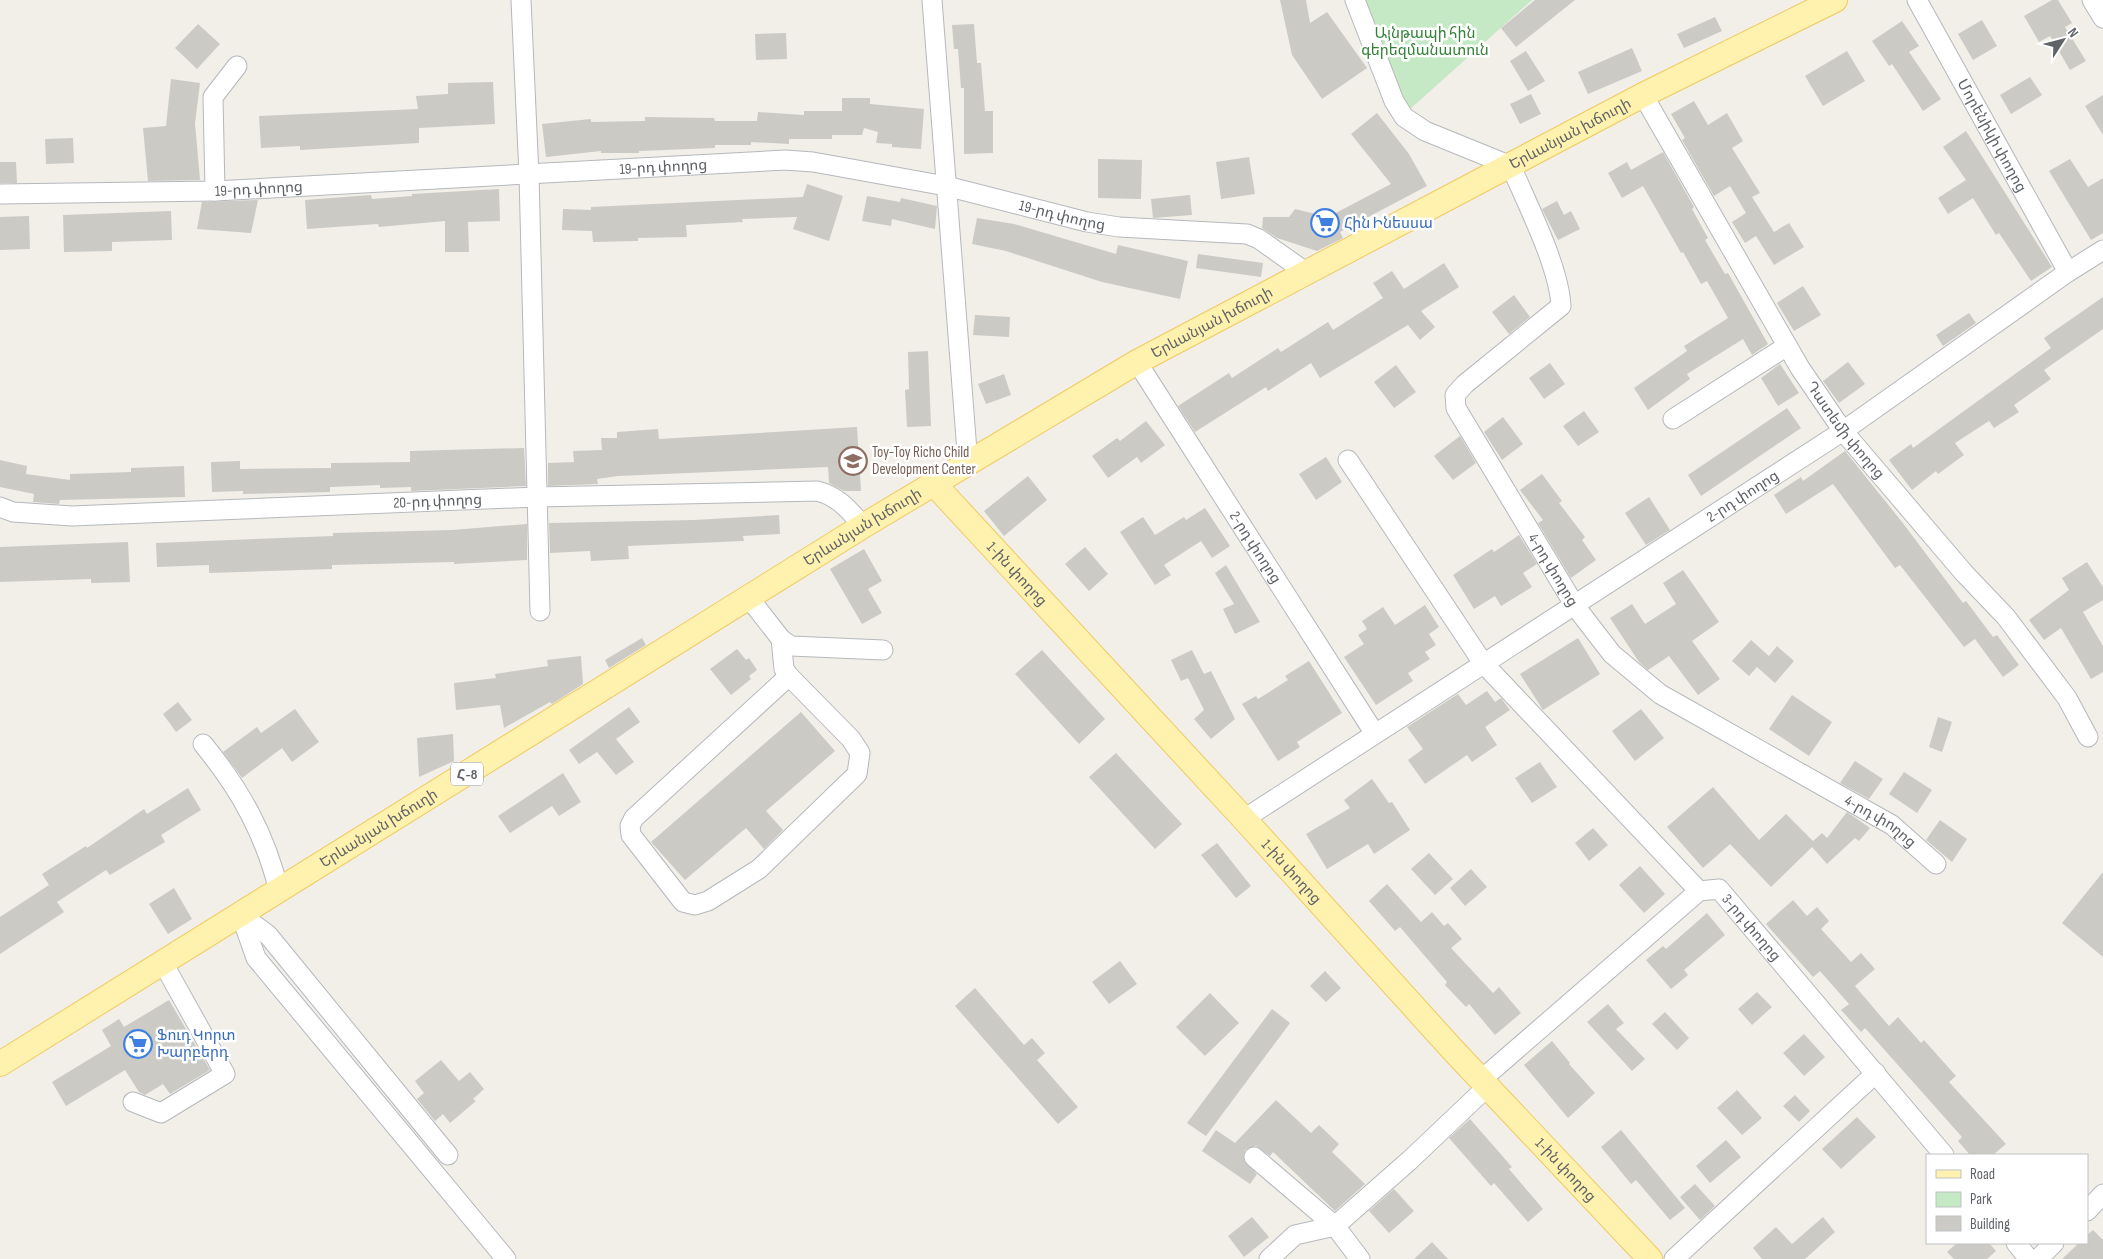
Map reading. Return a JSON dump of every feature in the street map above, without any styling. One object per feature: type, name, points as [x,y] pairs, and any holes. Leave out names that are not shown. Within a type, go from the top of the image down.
[{"type":"main road","name":"Երևանյան խճուղի","points":[[0,1064],[863,526],[935,485],[1137,362],[1643,95],[1835,0]]},
{"type":"main road","name":"1-ին փողոց","points":[[935,485],[1244,819],[1484,1083],[1650,1259]]},
{"type":"street","points":[[521,0],[529,175],[540,611]]},
{"type":"street","points":[[932,0],[968,464]]},
{"type":"street","points":[[1355,0],[1394,101],[1404,117],[1425,131],[1510,166]]},
{"type":"street","name":"Մորենիկի փողոց","points":[[1917,0],[2068,272]]},
{"type":"street","points":[[2092,0],[2103,18]]},
{"type":"street","points":[[215,192],[213,97],[237,66]]},
{"type":"street","name":"Դատեմի փողոց","points":[[1643,95],[1787,346],[1843,431],[1964,573],[2006,617],[2067,698],[2088,737]]},
{"type":"street","name":"19-րդ փողոց","points":[[0,194],[215,192],[786,160],[813,162],[946,186],[1111,226],[1247,234],[1259,239],[1307,273]]},
{"type":"street","name":"4-րդ փողոց","points":[[1510,166],[1537,225],[1560,292],[1561,306],[1465,384],[1455,395],[1456,408],[1575,606],[1612,654],[1660,694],[1892,825],[1936,864]]},
{"type":"street","name":"2-րդ փողոց","points":[[1244,819],[1843,431],[2068,272],[2103,250]]},
{"type":"street","points":[[1673,419],[1787,346]]},
{"type":"street","name":"2-րդ փողոց","points":[[1137,362],[1374,734]]},
{"type":"street","points":[[1348,460],[1483,663],[1700,891]]},
{"type":"street","name":"20-րդ փողոց","points":[[0,507],[12,512],[72,516],[537,497],[817,491],[831,494],[863,526]]},
{"type":"street","points":[[748,598],[781,639],[792,646],[883,650]]},
{"type":"street","points":[[781,639],[784,669],[851,739],[860,753],[857,774],[759,869],[708,901],[695,905],[683,902],[631,835],[630,826],[634,818],[789,676]]},
{"type":"street","points":[[203,744],[230,776],[251,814],[271,856],[279,891]]},
{"type":"street","name":"3-րդ փողոց","points":[[1335,1226],[1410,1160],[1484,1083],[1700,891],[1719,889],[1943,1154]]},
{"type":"street","points":[[242,914],[268,936],[448,1155]]},
{"type":"street","points":[[242,914],[256,958],[506,1259]]},
{"type":"street","points":[[133,1102],[161,1113],[225,1074],[163,963]]},
{"type":"street","points":[[1674,1259],[1876,1073]]},
{"type":"street","points":[[1254,1157],[1335,1226],[1360,1259]]},
{"type":"street","points":[[2088,1210],[2103,1194]]},
{"type":"street","points":[[1269,1259],[1295,1235],[1335,1226]]},
{"type":"street","points":[[2017,1244],[2029,1259]]},
{"type":"street","points":[[2038,1259],[2053,1244]]},
{"type":"green space","name":"Այնթապի հին գերեզմանատուն","points":[[1363,0],[1532,0],[1409,110]]},
{"type":"building","points":[[1280,0],[1306,0],[1310,23],[1327,12],[1367,68],[1322,99],[1292,55]]},
{"type":"building","points":[[1535,0],[1575,0],[1516,47],[1501,28]]},
{"type":"building","points":[[2052,0],[2058,0],[2072,23],[2065,27],[2086,61],[2070,70],[2050,36],[2039,42],[2024,16]]},
{"type":"building","points":[[1715,17],[1722,31],[1684,48],[1677,34]]},
{"type":"building","points":[[1982,20],[1997,46],[1973,60],[1958,34]]},
{"type":"building","points":[[1902,21],[1919,46],[1909,52],[1941,99],[1923,111],[1892,64],[1889,66],[1872,41]]},
{"type":"building","points":[[198,24],[220,44],[197,69],[175,48]]},
{"type":"building","points":[[974,24],[977,63],[981,63],[985,111],[993,111],[993,153],[964,154],[964,88],[961,88],[958,49],[954,49],[952,25]]},
{"type":"building","points":[[786,33],[787,59],[756,60],[755,34]]},
{"type":"building","points":[[1632,48],[1642,71],[1588,94],[1578,72]]},
{"type":"building","points":[[1526,51],[1545,81],[1528,91],[1510,61]]},
{"type":"building","points":[[1847,51],[1865,81],[1823,106],[1805,76]]},
{"type":"building","points":[[2030,77],[2042,95],[2011,114],[2000,95]]},
{"type":"building","points":[[171,79],[200,83],[195,123],[200,180],[148,181],[143,128],[166,126]]},
{"type":"building","points":[[493,82],[495,124],[419,128],[419,143],[300,150],[300,146],[261,148],[259,116],[418,109],[416,96],[448,94],[448,83]]},
{"type":"building","points":[[1531,94],[1541,114],[1520,124],[1510,104]]},
{"type":"building","points":[[2103,95],[2103,135],[2085,106]]},
{"type":"building","points":[[842,98],[870,98],[870,104],[924,109],[921,149],[892,147],[892,144],[876,143],[878,132],[864,128],[862,135],[832,135],[832,139],[789,139],[789,144],[751,142],[751,145],[715,145],[715,148],[639,151],[639,153],[601,153],[601,151],[546,157],[542,124],[591,119],[591,122],[645,121],[645,117],[757,121],[758,112],[804,115],[804,111],[842,111]]},
{"type":"building","points":[[1694,101],[1708,125],[1727,113],[1743,141],[1732,148],[1760,193],[1752,197],[1774,232],[1789,223],[1804,247],[1774,265],[1756,236],[1745,243],[1732,222],[1746,213],[1730,186],[1714,196],[1682,140],[1685,138],[1671,114]]},
{"type":"building","points":[[1377,113],[1409,154],[1427,186],[1340,232],[1343,238],[1317,251],[1277,238],[1262,228],[1263,217],[1289,217],[1295,209],[1328,217],[1391,184],[1351,134]]},
{"type":"building","points":[[1966,131],[2052,267],[2031,281],[1999,233],[1996,235],[1973,198],[1948,214],[1938,198],[1966,180],[1943,147]]},
{"type":"building","points":[[73,138],[74,163],[46,164],[45,139]]},
{"type":"building","points":[[1663,152],[1694,207],[1692,209],[1708,238],[1705,240],[1725,274],[1728,273],[1768,344],[1752,355],[1743,339],[1687,374],[1690,379],[1648,410],[1634,388],[1687,351],[1684,346],[1728,318],[1707,281],[1701,284],[1683,252],[1681,253],[1643,186],[1622,198],[1608,173],[1627,162],[1631,170]]},
{"type":"building","points":[[1249,157],[1255,194],[1221,199],[1216,162]]},
{"type":"building","points":[[1098,159],[1142,160],[1141,199],[1098,198]]},
{"type":"building","points":[[2070,159],[2088,187],[2103,178],[2103,233],[2091,240],[2049,171]]},
{"type":"building","points":[[0,162],[16,162],[17,183],[0,183]]},
{"type":"building","points":[[807,184],[843,196],[829,241],[793,229],[797,217],[742,219],[743,222],[686,225],[687,237],[638,238],[638,241],[593,242],[592,231],[562,230],[563,209],[591,210],[591,207],[803,197]]},
{"type":"building","points":[[499,189],[500,221],[468,222],[469,252],[445,252],[445,221],[379,227],[378,224],[307,229],[305,200],[371,195],[372,199],[412,196],[412,194]]},
{"type":"building","points":[[1190,195],[1192,215],[1153,218],[1151,199]]},
{"type":"building","points":[[867,196],[900,202],[901,198],[937,206],[935,229],[892,219],[891,226],[862,221]]},
{"type":"building","points":[[258,200],[251,233],[197,229],[202,202]]},
{"type":"building","points":[[1557,201],[1564,215],[1571,211],[1580,229],[1558,240],[1542,209]]},
{"type":"building","points":[[171,211],[172,240],[112,242],[112,251],[64,252],[63,215]]},
{"type":"building","points":[[29,216],[30,249],[0,250],[0,217]]},
{"type":"building","points":[[977,218],[1014,224],[1116,254],[1118,245],[1188,261],[1180,299],[1102,282],[1006,251],[972,244]]},
{"type":"building","points":[[1198,254],[1263,263],[1261,277],[1196,268]]},
{"type":"building","points":[[1444,263],[1459,287],[1421,311],[1435,327],[1420,340],[1408,325],[1320,378],[1311,363],[1268,391],[1266,387],[1195,432],[1178,406],[1229,373],[1232,378],[1278,348],[1281,352],[1328,322],[1333,330],[1383,298],[1373,283],[1392,271],[1404,289]]},
{"type":"building","points":[[1803,286],[1821,315],[1794,331],[1777,303]]},
{"type":"building","points":[[1514,295],[1530,317],[1509,334],[1492,312]]},
{"type":"building","points":[[2103,297],[2103,329],[2044,370],[2051,379],[2014,405],[2019,412],[1994,428],[1989,421],[1955,443],[1964,455],[1938,474],[1936,471],[1912,490],[1889,460],[1911,444],[1913,448],[2051,348],[2044,338]]},
{"type":"building","points":[[1969,313],[1976,323],[1943,346],[1936,335]]},
{"type":"building","points":[[975,315],[1010,317],[1009,337],[973,335]]},
{"type":"building","points":[[928,351],[931,426],[907,427],[905,390],[909,389],[908,352]]},
{"type":"building","points":[[1848,362],[1865,384],[1839,403],[1823,381]]},
{"type":"building","points":[[1550,363],[1565,384],[1544,399],[1529,378]]},
{"type":"building","points":[[1780,364],[1799,393],[1778,406],[1761,378]]},
{"type":"building","points":[[1396,365],[1416,392],[1394,408],[1374,382]]},
{"type":"building","points":[[1004,374],[1011,395],[986,404],[978,384]]},
{"type":"building","points":[[1787,408],[1801,428],[1701,496],[1688,475]]},
{"type":"building","points":[[1584,411],[1599,432],[1578,446],[1563,426]]},
{"type":"building","points":[[1503,417],[1523,444],[1502,460],[1484,432]]},
{"type":"building","points":[[1146,421],[1165,445],[1141,463],[1137,457],[1108,478],[1092,456],[1117,438],[1120,441]]},
{"type":"building","points":[[857,427],[861,491],[844,491],[829,483],[828,467],[618,476],[597,479],[598,484],[548,486],[548,463],[574,462],[573,451],[602,450],[601,438],[617,438],[617,432],[658,429],[659,439]]},
{"type":"building","points":[[1460,436],[1476,463],[1453,480],[1434,456]]},
{"type":"building","points":[[524,448],[526,486],[411,491],[411,487],[380,488],[380,485],[330,487],[330,492],[243,494],[243,491],[212,492],[211,462],[240,461],[240,469],[331,468],[331,463],[410,462],[410,451]]},
{"type":"building","points":[[1845,451],[1963,603],[1966,601],[1993,637],[1997,635],[2019,665],[2003,677],[1975,639],[1964,647],[1900,565],[1895,568],[1833,484],[1786,514],[1774,495],[1801,477],[1803,481]]},
{"type":"building","points":[[1326,457],[1342,482],[1316,500],[1299,474]]},
{"type":"building","points":[[0,460],[27,466],[26,474],[70,480],[70,474],[131,472],[131,468],[184,466],[185,497],[60,500],[59,504],[33,502],[34,494],[0,487]]},
{"type":"building","points":[[1542,474],[1562,501],[1559,503],[1585,537],[1582,540],[1596,560],[1571,578],[1538,523],[1543,520],[1520,490]]},
{"type":"building","points":[[1028,476],[1047,500],[1004,536],[984,511]]},
{"type":"building","points":[[1649,497],[1670,530],[1646,545],[1625,513]]},
{"type":"building","points":[[1205,508],[1230,546],[1212,558],[1201,541],[1164,565],[1171,575],[1155,585],[1120,532],[1143,517],[1155,535],[1184,517],[1186,520]]},
{"type":"building","points":[[779,515],[780,534],[743,536],[744,541],[628,546],[629,559],[591,561],[590,551],[550,553],[549,523],[694,520]]},
{"type":"building","points":[[527,524],[527,560],[454,564],[454,562],[332,565],[332,569],[209,573],[209,565],[157,567],[156,543],[333,536],[333,533],[452,530]]},
{"type":"building","points":[[1519,535],[1537,564],[1523,573],[1532,587],[1501,606],[1495,596],[1474,609],[1453,575],[1492,549],[1494,552]]},
{"type":"building","points":[[128,542],[130,582],[91,583],[91,579],[0,582],[0,547]]},
{"type":"building","points":[[1085,547],[1108,574],[1089,591],[1065,564]]},
{"type":"building","points":[[864,549],[882,581],[868,589],[882,613],[862,624],[830,569]]},
{"type":"building","points":[[2087,562],[2103,587],[2103,600],[2083,612],[2103,646],[2103,672],[2091,679],[2061,628],[2044,640],[2029,620],[2069,590],[2062,578]]},
{"type":"building","points":[[1226,565],[1260,622],[1235,634],[1223,609],[1234,604],[1215,573]]},
{"type":"building","points":[[1683,570],[1719,622],[1692,641],[1720,679],[1698,695],[1669,656],[1648,670],[1639,662],[1610,618],[1632,604],[1645,624],[1676,604],[1663,583]]},
{"type":"building","points":[[1425,605],[1439,627],[1429,634],[1436,645],[1425,652],[1430,659],[1408,673],[1413,681],[1376,705],[1344,657],[1364,644],[1358,635],[1367,629],[1362,621],[1383,607],[1395,625]]},
{"type":"building","points":[[642,638],[646,645],[609,668],[605,660]]},
{"type":"building","points":[[1578,638],[1600,674],[1543,710],[1520,674]]},
{"type":"building","points":[[1751,640],[1769,656],[1777,646],[1794,661],[1775,683],[1757,667],[1749,676],[1732,661]]},
{"type":"building","points":[[737,649],[746,660],[749,658],[757,670],[749,676],[751,679],[731,695],[710,669]]},
{"type":"building","points":[[1042,650],[1105,719],[1079,744],[1015,674]]},
{"type":"building","points":[[1192,650],[1204,674],[1211,671],[1235,719],[1211,739],[1194,719],[1204,710],[1188,678],[1181,681],[1171,660]]},
{"type":"building","points":[[581,656],[583,684],[552,704],[550,702],[504,728],[500,705],[456,710],[454,683],[496,678],[495,674],[548,666],[547,660]]},
{"type":"building","points":[[1309,661],[1342,713],[1297,742],[1300,747],[1278,761],[1242,704],[1256,696],[1258,699],[1288,680],[1285,676]]},
{"type":"building","points":[[1487,691],[1495,702],[1501,698],[1510,710],[1485,727],[1497,745],[1472,762],[1467,755],[1425,784],[1408,760],[1423,749],[1407,727],[1458,694],[1466,705]]},
{"type":"building","points":[[1792,695],[1832,722],[1809,756],[1769,729]]},
{"type":"building","points":[[178,702],[192,720],[176,732],[163,714]]},
{"type":"building","points":[[629,707],[640,722],[616,739],[634,762],[616,775],[597,752],[579,764],[569,750]]},
{"type":"building","points":[[295,709],[319,742],[292,762],[282,748],[242,778],[223,752],[257,727],[261,733]]},
{"type":"building","points":[[1641,709],[1664,738],[1635,761],[1612,731]]},
{"type":"building","points":[[801,712],[835,751],[766,811],[783,830],[764,849],[746,828],[685,880],[651,842]]},
{"type":"building","points":[[1938,717],[1952,722],[1942,752],[1929,747]]},
{"type":"building","points":[[453,734],[454,761],[419,777],[417,738]]},
{"type":"building","points":[[1116,753],[1182,824],[1155,849],[1089,777]]},
{"type":"building","points":[[1855,761],[1883,779],[1869,799],[1840,783]]},
{"type":"building","points":[[1540,762],[1557,787],[1532,803],[1515,778]]},
{"type":"building","points":[[1904,772],[1932,790],[1917,813],[1889,794]]},
{"type":"building","points":[[563,773],[581,802],[559,816],[552,806],[510,833],[498,816]]},
{"type":"building","points":[[1372,779],[1389,803],[1392,802],[1410,830],[1374,854],[1368,844],[1327,869],[1306,834],[1350,808],[1344,800]]},
{"type":"building","points":[[1713,787],[1759,840],[1786,814],[1813,841],[1822,833],[1827,838],[1847,812],[1870,828],[1859,841],[1855,838],[1827,864],[1812,847],[1771,887],[1730,844],[1703,868],[1667,827]]},
{"type":"building","points":[[188,788],[201,810],[161,835],[165,842],[110,875],[106,870],[57,902],[64,912],[0,954],[0,917],[49,885],[42,874],[86,846],[87,848],[144,809],[147,814]]},
{"type":"building","points":[[1940,820],[1967,839],[1952,862],[1926,840]]},
{"type":"building","points":[[1593,828],[1608,845],[1589,861],[1575,843]]},
{"type":"building","points":[[1217,843],[1251,886],[1236,898],[1201,855]]},
{"type":"building","points":[[1429,853],[1453,879],[1435,895],[1411,869]]},
{"type":"building","points":[[1640,866],[1665,894],[1644,913],[1619,885]]},
{"type":"building","points":[[1471,869],[1487,887],[1465,906],[1450,888]]},
{"type":"building","points":[[2103,872],[2103,957],[2062,923]]},
{"type":"building","points":[[1387,884],[1421,922],[1432,912],[1444,926],[1448,923],[1462,939],[1451,948],[1493,993],[1499,987],[1521,1013],[1495,1035],[1469,1004],[1466,1007],[1445,985],[1447,982],[1400,927],[1395,931],[1369,901]]},
{"type":"building","points":[[174,888],[192,919],[168,934],[149,904]]},
{"type":"building","points":[[1793,900],[1807,916],[1817,907],[1829,921],[1821,929],[1851,962],[1861,953],[1875,969],[1855,986],[1889,1026],[1898,1017],[1921,1043],[1924,1040],[1956,1076],[1949,1082],[2006,1144],[1994,1154],[1969,1154],[1958,1141],[1962,1137],[1865,1028],[1861,1032],[1841,1010],[1849,1004],[1820,971],[1813,977],[1766,924]]},
{"type":"building","points":[[1707,913],[1725,935],[1684,970],[1688,975],[1671,989],[1646,960],[1663,946],[1666,949]]},
{"type":"building","points":[[1120,961],[1137,984],[1109,1004],[1092,982]]},
{"type":"building","points":[[1325,971],[1341,988],[1326,1002],[1310,986]]},
{"type":"building","points":[[975,988],[1024,1045],[1032,1038],[1045,1053],[1037,1060],[1078,1107],[1058,1124],[955,1006]]},
{"type":"building","points":[[1757,992],[1772,1007],[1752,1025],[1738,1009]]},
{"type":"building","points":[[1210,993],[1239,1023],[1205,1056],[1176,1027]]},
{"type":"building","points":[[169,1000],[210,1070],[170,1094],[163,1084],[145,1095],[139,1092],[125,1070],[66,1106],[52,1082],[111,1046],[102,1030],[119,1019],[124,1027]]},
{"type":"building","points":[[1608,1004],[1624,1023],[1616,1029],[1645,1059],[1632,1071],[1587,1022]]},
{"type":"building","points":[[1272,1009],[1290,1023],[1206,1136],[1187,1123]]},
{"type":"building","points":[[1665,1012],[1689,1038],[1677,1050],[1652,1024]]},
{"type":"building","points":[[1804,1034],[1825,1057],[1804,1076],[1783,1053]]},
{"type":"building","points":[[1552,1041],[1569,1064],[1595,1093],[1568,1118],[1524,1065]]},
{"type":"building","points":[[441,1060],[459,1081],[470,1072],[484,1089],[473,1099],[476,1101],[450,1123],[443,1114],[435,1121],[417,1099],[424,1093],[415,1081]]},
{"type":"building","points":[[1737,1090],[1762,1118],[1742,1135],[1717,1108]]},
{"type":"building","points":[[1795,1095],[1810,1111],[1799,1122],[1783,1106]]},
{"type":"building","points":[[1276,1100],[1311,1133],[1319,1125],[1339,1144],[1332,1152],[1365,1184],[1335,1211],[1273,1152],[1270,1156],[1256,1146],[1245,1150],[1244,1161],[1257,1174],[1250,1184],[1202,1151],[1216,1130],[1235,1143]]},
{"type":"building","points":[[1857,1117],[1876,1137],[1841,1169],[1822,1149]]},
{"type":"building","points":[[1470,1119],[1512,1167],[1509,1169],[1543,1209],[1528,1222],[1494,1183],[1491,1186],[1449,1138]]},
{"type":"building","points":[[1621,1130],[1685,1208],[1670,1220],[1636,1180],[1631,1184],[1601,1147]]},
{"type":"building","points":[[1726,1140],[1741,1157],[1710,1183],[1696,1166]]},
{"type":"building","points":[[1695,1184],[1715,1206],[1700,1220],[1680,1197]]},
{"type":"building","points":[[1394,1189],[1414,1211],[1389,1233],[1369,1211]]},
{"type":"building","points":[[1252,1217],[1269,1237],[1244,1257],[1228,1236]]},
{"type":"building","points":[[1823,1217],[1835,1232],[1805,1259],[1762,1259],[1753,1248],[1776,1227],[1792,1244]]},
{"type":"building","points":[[2093,1230],[2103,1240],[2103,1259],[2062,1259],[2078,1244],[2088,1244],[2088,1234]]},
{"type":"building","points":[[1432,1242],[1448,1259],[1414,1259]]},
{"type":"building","points":[[1956,1244],[1990,1244],[1996,1251],[1987,1259],[1954,1259],[1947,1252]]},
{"type":"place","name":"Հին Ինեսսա","points":[[1325,223]]},
{"type":"place","name":"Toy-Toy Richo Child Development Center","points":[[853,461]]},
{"type":"place","name":"Ֆուդ Կորտ Խարբերդ","points":[[138,1044]]}]
